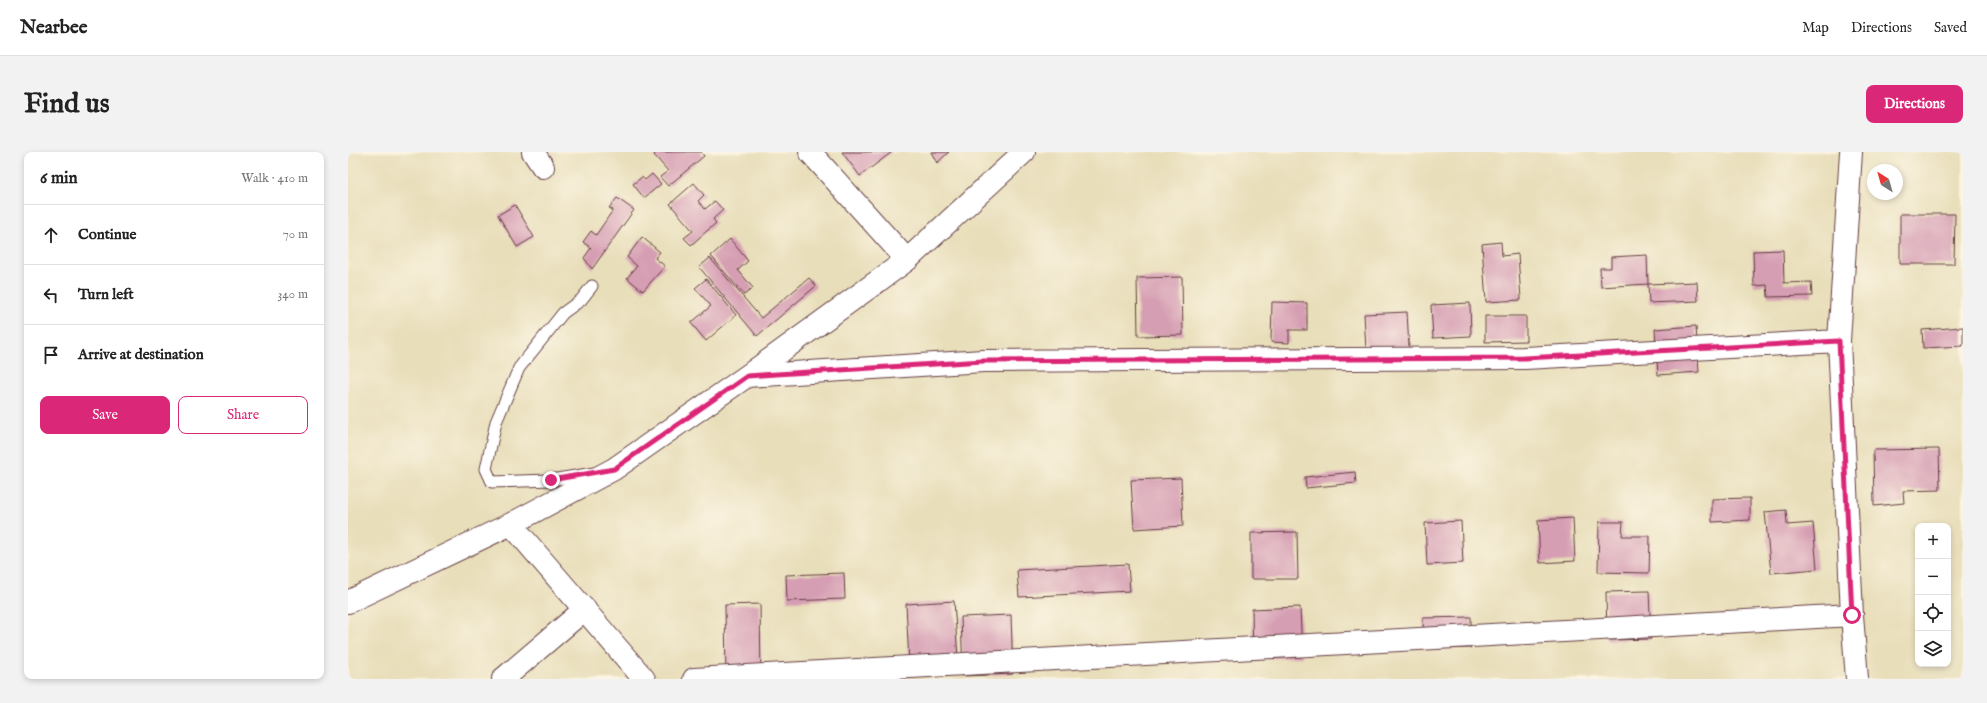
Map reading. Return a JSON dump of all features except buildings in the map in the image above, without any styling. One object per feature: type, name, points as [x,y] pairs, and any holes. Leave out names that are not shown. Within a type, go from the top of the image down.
[{"type":"street","points":[[810,152],[906,260]]},
{"type":"street","points":[[348,602],[511,524],[614,469],[747,376],[906,260],[1024,152]]},
{"type":"street","points":[[1851,152],[1839,341],[1856,679]]},
{"type":"street","points":[[747,376],[983,361],[1525,358],[1839,341]]},
{"type":"street","points":[[511,524],[644,679]]},
{"type":"street","points":[[503,679],[585,609]]},
{"type":"street","points":[[694,679],[1852,615]]},
{"type":"lane","points":[[592,286],[581,300],[563,313],[519,368],[496,422],[486,469],[492,482],[498,482],[551,480],[614,469]]},
{"type":"route","points":[[551,480],[614,469],[747,376],[983,361],[1525,358],[1839,341],[1852,615]]}]
